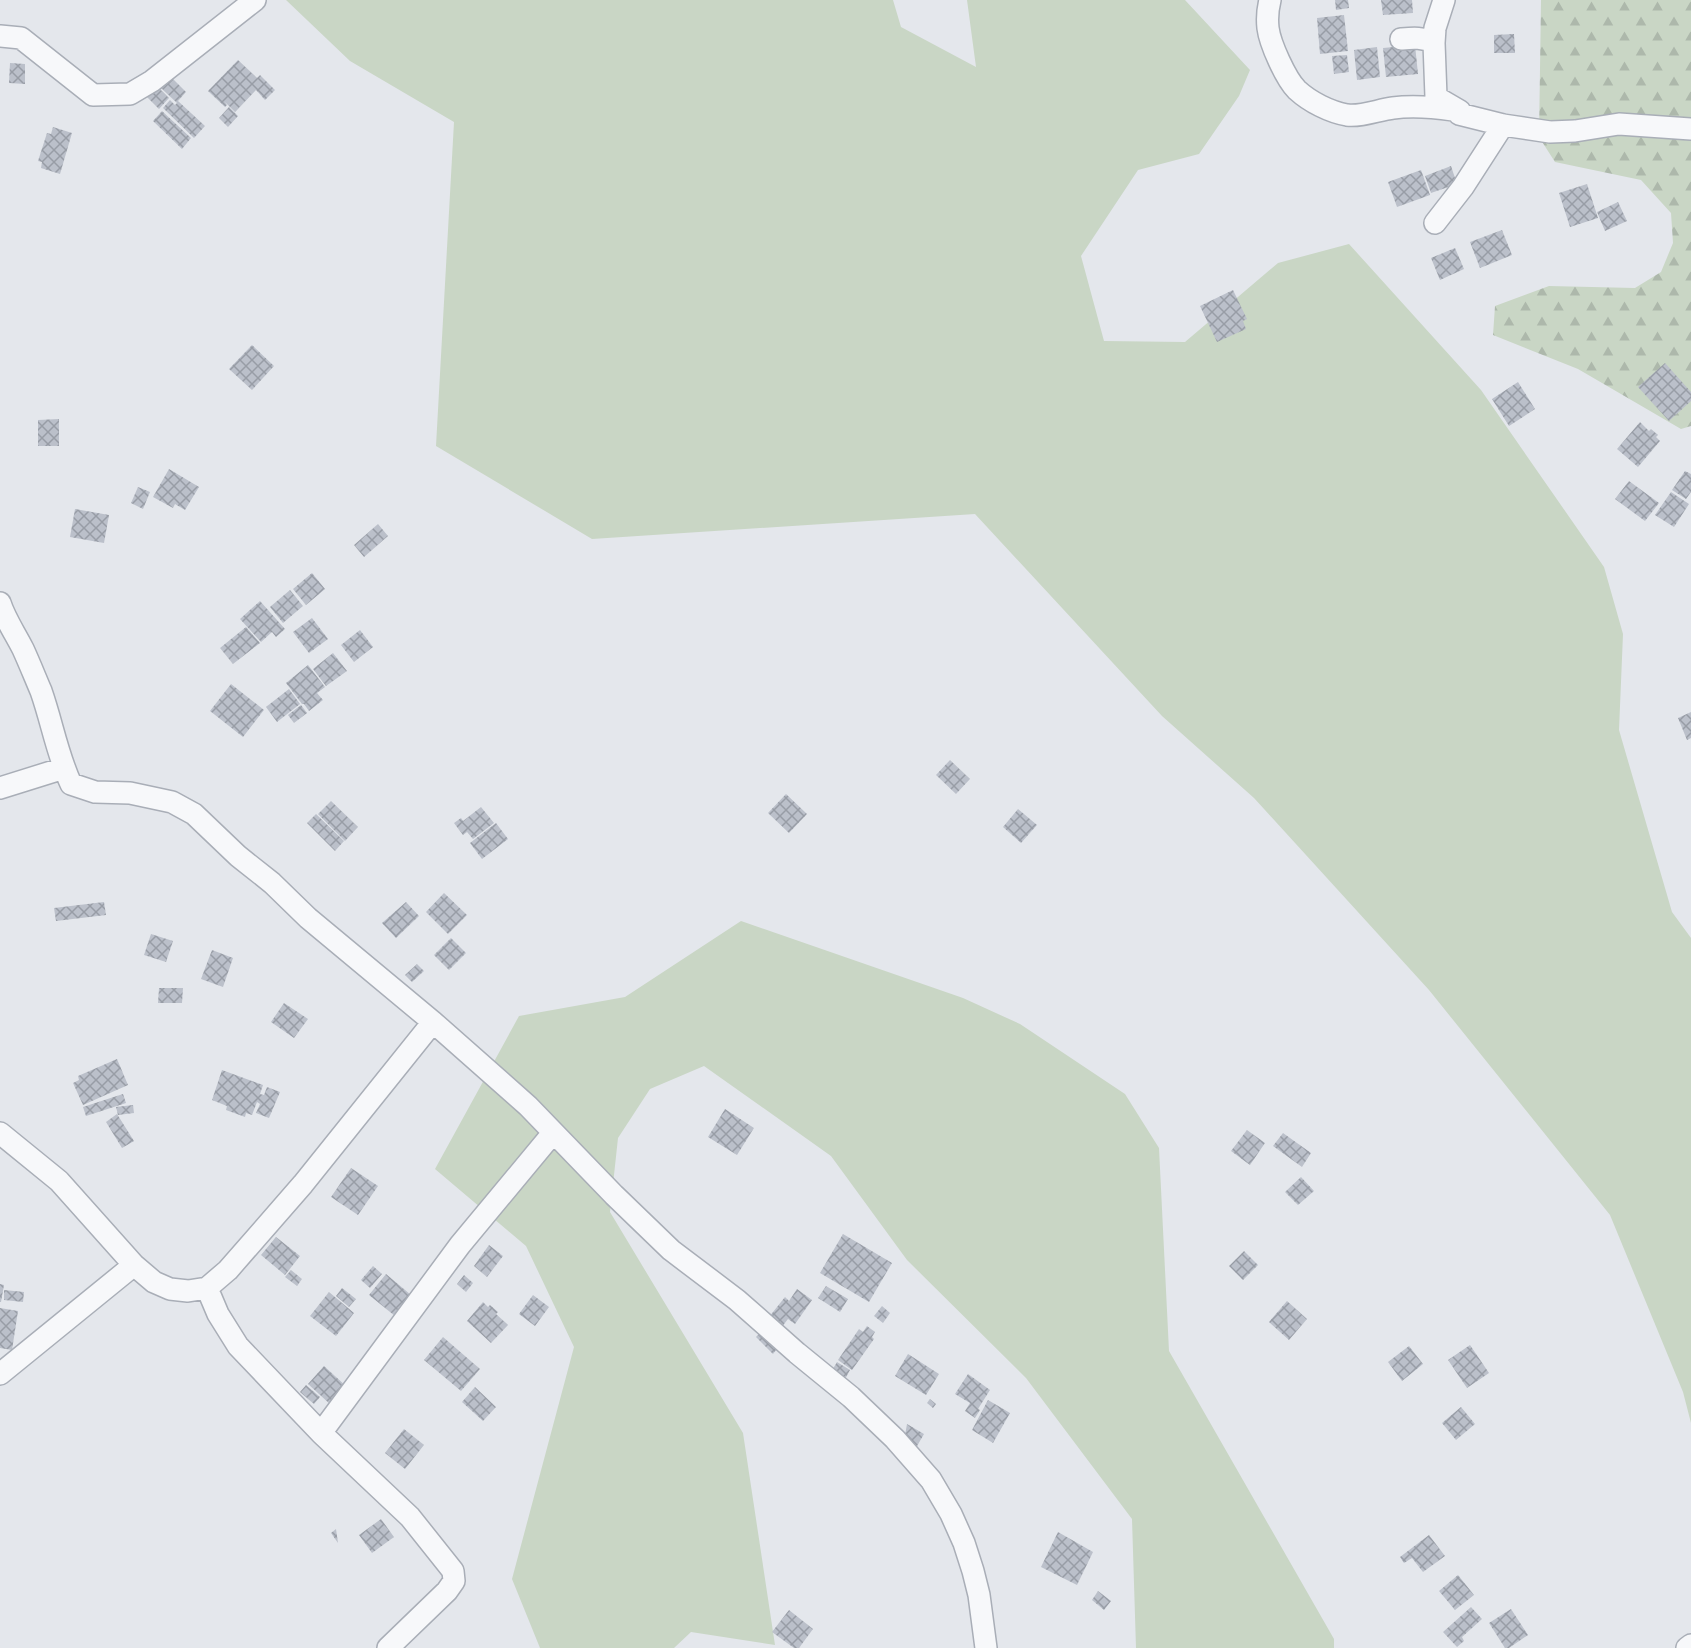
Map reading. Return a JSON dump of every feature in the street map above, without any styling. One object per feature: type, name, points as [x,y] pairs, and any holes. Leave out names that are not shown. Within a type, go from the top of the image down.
[{"type":"street","points":[[0,36],[21,38],[93,95],[130,94],[152,81],[255,0]]},
{"type":"street","points":[[1270,0],[1268,28],[1276,54],[1283,70],[1297,90],[1313,101],[1325,108],[1348,115],[1429,106],[1460,111]]},
{"type":"street","points":[[1443,0],[1435,28],[1436,96],[1460,111],[1459,114],[1503,125],[1550,132],[1575,131],[1619,123],[1691,129]]},
{"type":"street","points":[[1401,39],[1426,39],[1434,43]]},
{"type":"street","points":[[1435,223],[1463,187],[1503,125]]},
{"type":"street","points":[[0,603],[4,616],[22,648],[40,689],[71,784],[95,792],[130,793],[172,802],[194,814],[308,918],[433,1022],[528,1106],[671,1250],[737,1300],[851,1397],[895,1439],[931,1480],[951,1514],[964,1543],[979,1595],[986,1648]]},
{"type":"street","points":[[0,788],[64,768]]},
{"type":"street","points":[[0,1133],[59,1181],[134,1265],[154,1282],[170,1289],[188,1291],[207,1288],[228,1270],[303,1184],[433,1022]]},
{"type":"street","points":[[321,1433],[460,1245],[554,1133]]},
{"type":"street","points":[[0,1374],[134,1265]]},
{"type":"street","points":[[207,1288],[218,1314],[238,1346],[321,1433],[410,1517],[453,1571],[454,1581],[447,1591],[388,1648]]},
{"type":"street","points":[[1687,1648],[1691,1645]]},
{"type":"green space","points":[[286,0],[893,0],[901,27],[976,67],[967,0],[1185,0],[1250,70],[1239,96],[1199,154],[1138,170],[1081,256],[1104,341],[1185,342],[1278,263],[1349,244],[1481,390],[1604,567],[1623,634],[1619,730],[1672,912],[1691,938],[1691,1423],[1683,1392],[1610,1215],[1429,990],[1254,798],[1162,716],[975,514],[592,539],[436,446],[454,122],[350,61]]},
{"type":"green space","points":[[1541,0],[1691,0],[1691,426],[1681,429],[1578,369],[1493,335],[1495,306],[1549,286],[1635,288],[1661,272],[1673,243],[1671,213],[1641,180],[1555,162],[1539,137]]},
{"type":"green space","points":[[741,921],[963,998],[1020,1024],[1125,1094],[1159,1148],[1169,1351],[1334,1639],[1334,1648],[1136,1648],[1132,1519],[1026,1378],[907,1260],[831,1156],[704,1066],[650,1089],[618,1138],[610,1212],[743,1433],[775,1645],[691,1632],[674,1648],[540,1648],[512,1579],[574,1347],[526,1246],[435,1169],[519,1016],[625,997]]},
{"type":"building","points":[[1335,0],[1348,0],[1349,8],[1336,10]]},
{"type":"building","points":[[1381,0],[1412,0],[1413,13],[1383,15]]},
{"type":"building","points":[[1344,15],[1348,51],[1320,54],[1317,18]]},
{"type":"building","points":[[1514,34],[1515,53],[1494,53],[1494,35]]},
{"type":"building","points":[[1415,45],[1418,74],[1386,77],[1383,48]]},
{"type":"building","points":[[1377,47],[1380,77],[1357,80],[1354,50]]},
{"type":"building","points":[[1347,55],[1349,72],[1334,74],[1332,56]]},
{"type":"building","points":[[238,60],[257,78],[260,75],[275,90],[265,100],[256,90],[235,112],[225,102],[227,105],[225,107],[208,91]]},
{"type":"building","points":[[10,63],[25,64],[25,84],[9,83]]},
{"type":"building","points":[[170,76],[186,92],[178,101],[205,126],[194,138],[163,108],[170,100],[175,105],[177,103],[160,87]]},
{"type":"building","points":[[152,88],[156,92],[159,88],[169,98],[159,109],[145,95]]},
{"type":"building","points":[[229,107],[238,116],[228,127],[219,118]]},
{"type":"building","points":[[162,111],[191,138],[182,149],[153,121]]},
{"type":"building","points":[[53,127],[72,133],[60,174],[41,168],[42,162],[38,161],[47,133],[51,134]]},
{"type":"building","points":[[1451,166],[1457,184],[1431,193],[1425,176]]},
{"type":"building","points":[[1421,170],[1430,195],[1397,207],[1388,182]]},
{"type":"building","points":[[1587,184],[1598,218],[1570,227],[1559,193]]},
{"type":"building","points":[[1618,202],[1627,221],[1605,231],[1597,212]]},
{"type":"building","points":[[1502,230],[1512,255],[1480,268],[1470,242]]},
{"type":"building","points":[[1455,248],[1464,269],[1440,280],[1431,258]]},
{"type":"building","points":[[1233,290],[1247,319],[1243,321],[1246,329],[1217,342],[1200,306]]},
{"type":"building","points":[[252,345],[274,366],[252,390],[229,369]]},
{"type":"building","points":[[1665,363],[1691,392],[1691,401],[1669,421],[1638,387]]},
{"type":"building","points":[[1518,382],[1535,409],[1509,426],[1492,399]]},
{"type":"building","points":[[59,419],[59,446],[38,446],[38,420]]},
{"type":"building","points":[[1640,422],[1649,431],[1651,429],[1658,435],[1656,437],[1660,441],[1638,467],[1617,449]]},
{"type":"building","points":[[169,469],[199,487],[185,510],[175,504],[173,508],[153,497]]},
{"type":"building","points":[[1685,471],[1691,474],[1691,492],[1686,499],[1672,490]]},
{"type":"building","points":[[1629,481],[1659,503],[1645,521],[1615,499]]},
{"type":"building","points":[[138,487],[150,492],[143,509],[131,503]]},
{"type":"building","points":[[1671,492],[1689,504],[1674,527],[1655,515]]},
{"type":"building","points":[[75,509],[109,515],[104,543],[70,537]]},
{"type":"building","points":[[378,524],[388,536],[364,557],[354,545]]},
{"type":"building","points":[[312,573],[325,589],[306,605],[293,589]]},
{"type":"building","points":[[290,590],[303,606],[283,623],[270,607]]},
{"type":"building","points":[[260,601],[285,629],[276,637],[272,632],[261,642],[240,619]]},
{"type":"building","points":[[312,618],[328,639],[309,653],[293,632]]},
{"type":"building","points":[[246,627],[260,643],[233,664],[220,648]]},
{"type":"building","points":[[360,630],[373,647],[354,662],[341,645]]},
{"type":"building","points":[[333,653],[347,671],[326,686],[313,669]]},
{"type":"building","points":[[308,665],[325,687],[317,693],[323,700],[309,711],[286,683]]},
{"type":"building","points":[[231,684],[264,710],[243,737],[210,711]]},
{"type":"building","points":[[289,689],[300,704],[277,722],[266,707]]},
{"type":"building","points":[[301,705],[307,713],[294,723],[288,715]]},
{"type":"building","points":[[1691,712],[1691,738],[1687,740],[1678,718]]},
{"type":"building","points":[[950,760],[970,779],[956,794],[936,775]]},
{"type":"building","points":[[786,794],[807,814],[789,833],[768,813]]},
{"type":"building","points":[[331,801],[358,827],[345,841],[318,814]]},
{"type":"building","points":[[481,807],[494,823],[473,839],[467,832],[463,835],[454,823],[461,818],[463,821]]},
{"type":"building","points":[[1018,809],[1037,825],[1021,843],[1003,827]]},
{"type":"building","points":[[316,814],[344,841],[335,851],[307,823]]},
{"type":"building","points":[[496,823],[508,839],[482,859],[470,843]]},
{"type":"building","points":[[444,893],[467,915],[448,934],[426,912]]},
{"type":"building","points":[[104,902],[106,915],[56,921],[54,908]]},
{"type":"building","points":[[406,902],[419,916],[396,938],[382,923]]},
{"type":"building","points":[[151,934],[173,941],[166,962],[144,955]]},
{"type":"building","points":[[451,938],[466,953],[449,970],[434,955]]},
{"type":"building","points":[[212,950],[233,958],[223,987],[201,979]]},
{"type":"building","points":[[417,964],[424,971],[412,982],[405,975]]},
{"type":"building","points":[[159,988],[183,988],[182,1003],[158,1003]]},
{"type":"building","points":[[284,1003],[308,1019],[294,1038],[271,1022]]},
{"type":"building","points":[[117,1059],[128,1085],[83,1105],[73,1083],[79,1080],[78,1076]]},
{"type":"building","points":[[222,1070],[263,1085],[260,1094],[264,1095],[267,1087],[280,1092],[269,1118],[256,1113],[260,1104],[257,1102],[252,1115],[246,1113],[245,1117],[226,1110],[227,1106],[212,1100]]},
{"type":"building","points":[[123,1094],[126,1103],[86,1116],[83,1107]]},
{"type":"building","points":[[133,1105],[134,1113],[118,1115],[116,1107]]},
{"type":"building","points":[[725,1109],[754,1128],[737,1155],[708,1137]]},
{"type":"building","points":[[117,1114],[134,1141],[122,1148],[106,1122]]},
{"type":"building","points":[[1247,1130],[1265,1143],[1250,1165],[1231,1151]]},
{"type":"building","points":[[1283,1133],[1311,1153],[1302,1167],[1273,1146]]},
{"type":"building","points":[[351,1168],[378,1186],[358,1215],[331,1197]]},
{"type":"building","points":[[1301,1177],[1314,1191],[1298,1205],[1285,1192]]},
{"type":"building","points":[[843,1234],[892,1263],[869,1302],[820,1273]]},
{"type":"building","points":[[276,1237],[300,1256],[285,1275],[261,1255]]},
{"type":"building","points":[[489,1245],[503,1256],[487,1277],[474,1266]]},
{"type":"building","points":[[1244,1251],[1258,1265],[1243,1280],[1229,1266]]},
{"type":"building","points":[[373,1266],[382,1274],[370,1288],[361,1280]]},
{"type":"building","points":[[291,1270],[302,1279],[297,1286],[285,1277]]},
{"type":"building","points":[[386,1274],[411,1295],[395,1316],[369,1295]]},
{"type":"building","points":[[464,1275],[473,1283],[466,1292],[457,1284]]},
{"type":"building","points":[[0,1284],[4,1285],[1,1302],[0,1302]]},
{"type":"building","points":[[826,1286],[848,1299],[840,1312],[818,1298]]},
{"type":"building","points":[[342,1288],[356,1299],[349,1307],[336,1296]]},
{"type":"building","points":[[797,1289],[812,1300],[795,1324],[788,1319],[778,1332],[765,1322],[785,1297],[789,1301]]},
{"type":"building","points":[[4,1290],[24,1292],[23,1302],[4,1300]]},
{"type":"building","points":[[329,1292],[354,1313],[336,1336],[310,1316]]},
{"type":"building","points":[[533,1295],[549,1307],[535,1326],[519,1314]]},
{"type":"building","points":[[1287,1301],[1307,1319],[1289,1340],[1269,1322]]},
{"type":"building","points":[[483,1302],[498,1312],[496,1314],[508,1325],[491,1343],[467,1321]]},
{"type":"building","points":[[882,1306],[890,1313],[883,1323],[874,1316]]},
{"type":"building","points":[[0,1308],[18,1311],[12,1350],[0,1348]]},
{"type":"building","points":[[867,1326],[875,1332],[872,1337],[874,1339],[852,1370],[838,1360],[859,1329],[863,1332]]},
{"type":"building","points":[[763,1329],[780,1345],[773,1354],[756,1337]]},
{"type":"building","points":[[443,1337],[480,1369],[461,1391],[424,1360]]},
{"type":"building","points":[[1470,1345],[1489,1373],[1467,1388],[1448,1360]]},
{"type":"building","points":[[1409,1346],[1423,1364],[1402,1381],[1388,1362]]},
{"type":"building","points":[[908,1354],[939,1374],[926,1395],[895,1376]]},
{"type":"building","points":[[837,1362],[850,1370],[844,1381],[831,1372]]},
{"type":"building","points":[[324,1366],[347,1387],[331,1405],[308,1384]]},
{"type":"building","points":[[968,1374],[990,1390],[975,1418],[965,1411],[970,1403],[955,1394]]},
{"type":"building","points":[[306,1385],[320,1397],[314,1404],[300,1392]]},
{"type":"building","points":[[475,1387],[496,1407],[483,1421],[462,1402]]},
{"type":"building","points":[[930,1399],[936,1404],[933,1408],[927,1403]]},
{"type":"building","points":[[988,1400],[1010,1413],[993,1443],[972,1430]]},
{"type":"building","points":[[1461,1407],[1475,1424],[1456,1440],[1442,1423]]},
{"type":"building","points":[[907,1424],[924,1434],[913,1453],[904,1441]]},
{"type":"building","points":[[404,1429],[424,1445],[405,1469],[385,1453]]},
{"type":"building","points":[[381,1519],[394,1537],[372,1553],[359,1535]]},
{"type":"building","points":[[336,1529],[338,1543],[331,1533]]},
{"type":"building","points":[[1058,1532],[1093,1552],[1077,1585],[1041,1567]]},
{"type":"building","points":[[1429,1535],[1445,1556],[1423,1572],[1412,1558],[1404,1563],[1400,1557]]},
{"type":"building","points":[[1458,1575],[1474,1595],[1455,1610],[1439,1591]]},
{"type":"building","points":[[1098,1591],[1111,1601],[1104,1610],[1092,1600]]},
{"type":"building","points":[[1471,1607],[1482,1619],[1462,1637],[1464,1641],[1457,1647],[1443,1632]]},
{"type":"building","points":[[1511,1609],[1528,1635],[1509,1648],[1505,1648],[1489,1623]]},
{"type":"building","points":[[789,1610],[813,1629],[799,1648],[794,1648],[772,1632]]}]
